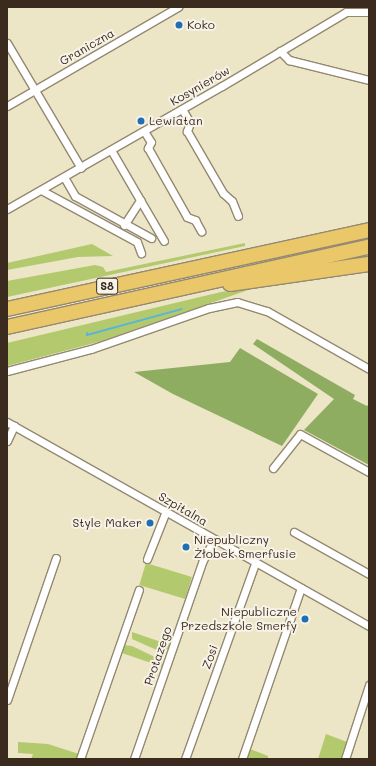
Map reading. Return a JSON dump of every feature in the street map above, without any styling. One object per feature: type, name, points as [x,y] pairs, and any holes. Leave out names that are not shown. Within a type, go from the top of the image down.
[{"type":"highway","points":[[333,237],[369,220]]},
{"type":"highway","name":"S8","points":[[7,309],[369,230]]},
{"type":"highway","name":"S8","points":[[7,327],[169,289],[369,247]]},
{"type":"highway","points":[[169,289],[261,282],[369,264]]},
{"type":"street","name":"Graniczna","points":[[7,106],[178,7]]},
{"type":"street","name":"Kosynierów","points":[[7,209],[81,168],[346,12],[369,12]]},
{"type":"street","points":[[7,43],[36,89],[81,168]]},
{"type":"street","points":[[280,51],[289,60],[369,80]]},
{"type":"street","points":[[182,109],[190,123],[187,131],[223,192],[232,201],[238,216]]},
{"type":"street","points":[[144,131],[151,142],[148,148],[183,210],[187,217],[196,220],[201,231]]},
{"type":"street","points":[[111,150],[164,241]]},
{"type":"street","points":[[64,177],[75,196],[124,225],[151,238]]},
{"type":"street","points":[[42,190],[137,242],[141,253]]},
{"type":"street","points":[[124,225],[140,200]]},
{"type":"street","points":[[7,371],[91,349],[214,306],[238,302],[267,311],[369,368]]},
{"type":"street","points":[[7,441],[10,424]]},
{"type":"street","name":"Szpitalna","points":[[10,424],[369,626]]},
{"type":"street","points":[[273,468],[300,434],[369,472]]},
{"type":"street","points":[[147,559],[166,511]]},
{"type":"street","points":[[294,532],[369,574]]},
{"type":"street","name":"Protazego","points":[[134,759],[203,560],[214,539]]},
{"type":"street","points":[[7,700],[56,558]]},
{"type":"street","name":"Zosi","points":[[185,759],[255,562]]},
{"type":"street","points":[[242,759],[301,588]]},
{"type":"street","points":[[80,759],[139,590]]},
{"type":"street","points":[[345,759],[369,685]]},
{"type":"green space","points":[[245,243],[245,246],[7,297],[7,281],[95,265],[103,267],[106,272]]},
{"type":"green space","points":[[92,244],[113,256],[78,257],[7,270],[7,263]]},
{"type":"green space","points":[[257,287],[102,341],[7,366],[7,343],[221,292]]},
{"type":"green space","points":[[257,339],[355,395],[353,399],[367,406],[369,404],[369,465],[304,430],[334,399],[253,344]]},
{"type":"green space","points":[[240,348],[318,394],[282,446],[173,394],[134,372],[230,362]]},
{"type":"green space","points":[[146,563],[192,577],[185,599],[139,585]]},
{"type":"green space","points":[[132,632],[170,645],[168,649],[159,651],[132,639]]},
{"type":"green space","points":[[124,645],[132,646],[161,660],[163,667],[119,652]]},
{"type":"green space","points":[[326,734],[347,742],[341,759],[318,759]]},
{"type":"green space","points":[[18,742],[48,744],[79,754],[78,759],[31,759],[33,754],[18,753]]},
{"type":"green space","points":[[250,749],[268,756],[268,759],[247,759]]},
{"type":"waterway","points":[[87,333],[87,335],[182,309]]},
{"type":"place","name":"Koko","points":[[179,25]]},
{"type":"place","name":"Lewiatan","points":[[141,121]]},
{"type":"place","name":"Style Maker","points":[[150,523]]},
{"type":"place","name":"Niepubliczny Żłobek Smerfusie","points":[[186,547]]},
{"type":"place","name":"Niepubliczne Przedszkole Smerfy","points":[[305,619]]}]
